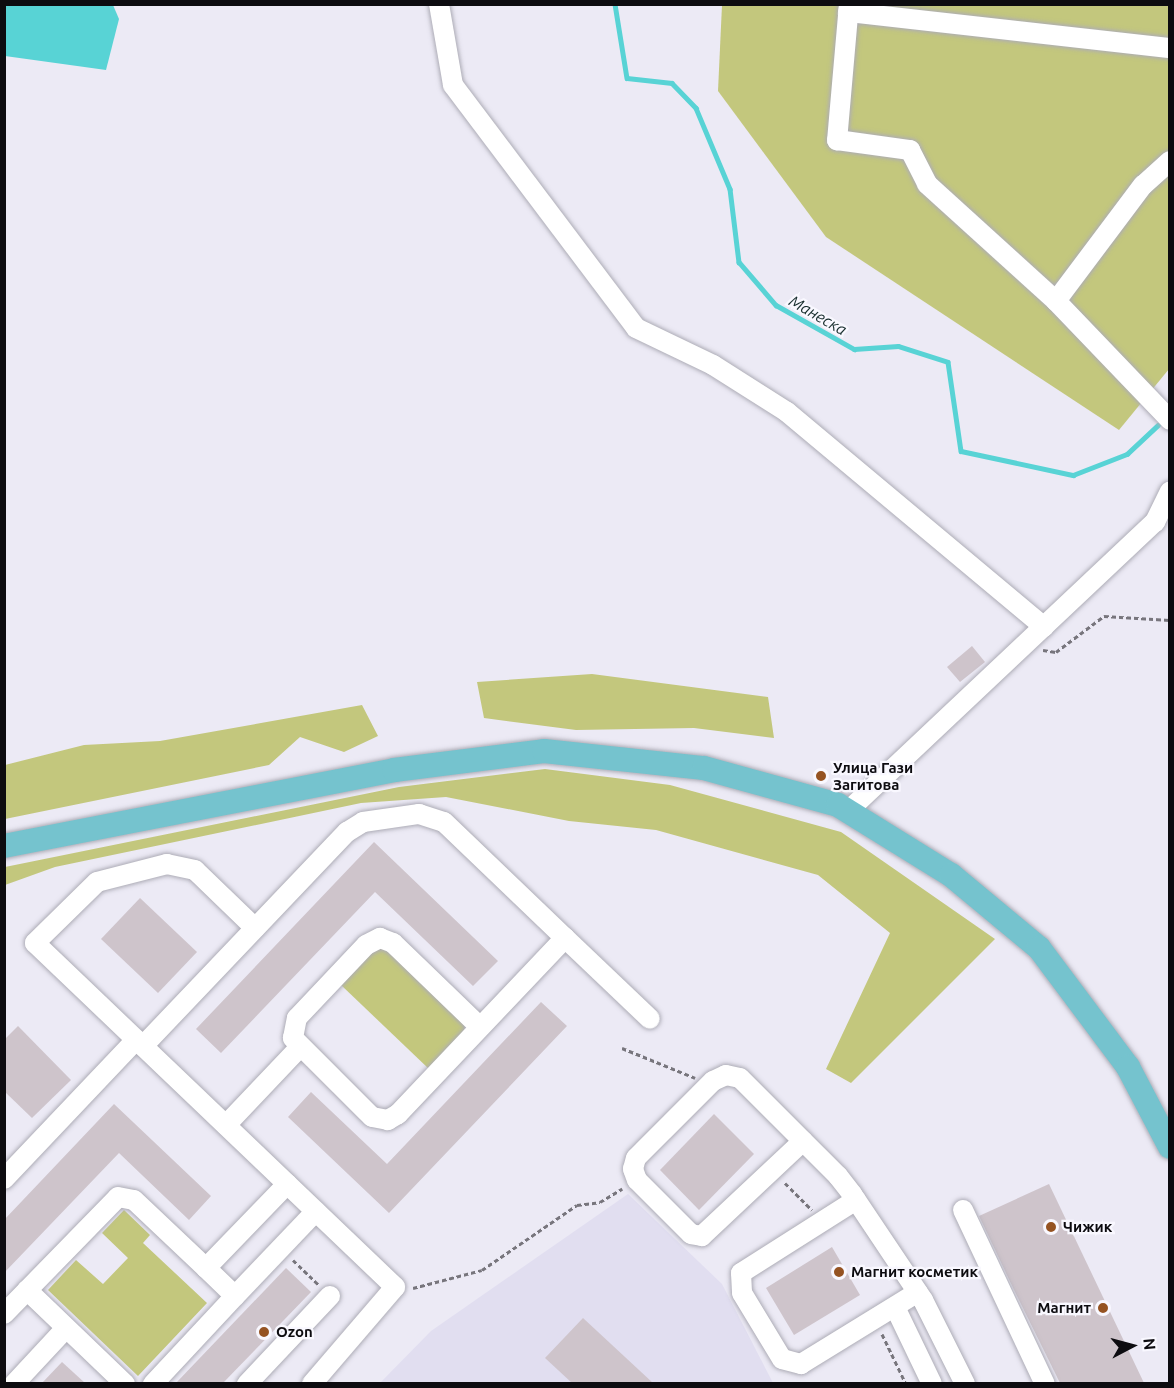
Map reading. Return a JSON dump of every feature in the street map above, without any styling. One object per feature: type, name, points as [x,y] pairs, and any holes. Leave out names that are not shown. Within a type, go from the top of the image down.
[{"type":"main road","points":[[4,846],[394,770],[544,751],[704,768],[848,811],[951,874],[1039,948],[1128,1067],[1170,1146]]},
{"type":"street","points":[[438,4],[453,85],[636,328],[713,365],[787,412],[1044,627]]},
{"type":"street","points":[[1170,48],[848,8],[837,140],[910,150],[927,184],[961,209],[1017,271],[1056,301],[1170,420]]},
{"type":"street","points":[[1056,301],[1143,185],[1170,160]]},
{"type":"street","points":[[848,811],[1155,522],[1170,491]]},
{"type":"street","points":[[4,1179],[356,826],[420,814],[444,822],[650,1019]]},
{"type":"street","points":[[255,928],[195,870],[176,864],[107,878],[81,895],[35,943],[395,1287],[312,1383]]},
{"type":"street","points":[[480,1027],[393,943],[380,938],[366,945],[297,1018],[292,1030],[300,1047],[372,1117],[383,1120],[398,1114],[565,938]]},
{"type":"street","points":[[226,1125],[300,1047]]},
{"type":"street","points":[[803,1141],[702,1236],[691,1234],[637,1180],[636,1158],[710,1084],[726,1075],[740,1078],[803,1141],[856,1200],[918,1292],[965,1383]]},
{"type":"street","points":[[206,1268],[287,1184]]},
{"type":"street","points":[[4,1314],[112,1202],[124,1196],[134,1200],[236,1296]]},
{"type":"street","points":[[856,1200],[743,1269],[742,1293],[782,1359],[792,1366],[918,1292]]},
{"type":"street","points":[[963,1210],[1045,1383]]},
{"type":"street","points":[[153,1383],[316,1211]]},
{"type":"street","points":[[27,1290],[125,1383]]},
{"type":"street","points":[[247,1383],[330,1296]]},
{"type":"street","points":[[895,1307],[931,1383]]},
{"type":"street","points":[[4,1375],[12,1383],[66,1328]]},
{"type":"path","points":[[1021,647],[1056,652],[1104,616],[1170,621]]},
{"type":"path","points":[[622,1048],[710,1084]]},
{"type":"path","points":[[773,1171],[822,1221]]},
{"type":"path","points":[[395,1287],[415,1288],[482,1270],[578,1205],[600,1202],[637,1180]]},
{"type":"path","points":[[281,1248],[330,1296]]},
{"type":"path","points":[[874,1319],[906,1383]]},
{"type":"shaded area","points":[[628,1194],[722,1284],[773,1383],[379,1384],[431,1331]]},
{"type":"green space","points":[[722,5],[1169,5],[1169,369],[1119,430],[826,237],[718,91]]},
{"type":"green space","points":[[592,674],[768,697],[774,738],[694,728],[576,730],[484,718],[477,682]]},
{"type":"green space","points":[[362,705],[378,736],[344,752],[300,737],[269,765],[5,819],[5,765],[84,745],[160,741]]},
{"type":"green space","points":[[545,769],[670,785],[841,832],[995,939],[851,1083],[826,1069],[890,933],[818,875],[656,830],[569,821],[446,797],[361,803],[55,867],[5,885],[5,867],[399,787]]},
{"type":"green space","points":[[384,947],[465,1024],[464,1032],[429,1069],[341,985],[376,948]]},
{"type":"green space","points":[[124,1210],[150,1235],[143,1243],[207,1303],[138,1376],[48,1290],[76,1260],[103,1284],[128,1258],[102,1233]]},
{"type":"water","points":[[5,4],[113,5],[119,19],[106,70],[5,56]]},
{"type":"building","points":[[972,646],[985,662],[960,682],[947,667]]},
{"type":"building","points":[[374,842],[498,961],[473,986],[375,892],[221,1053],[196,1029]]},
{"type":"building","points":[[140,898],[197,952],[158,993],[101,939]]},
{"type":"building","points":[[541,1002],[567,1026],[389,1213],[288,1117],[311,1092],[387,1164]]},
{"type":"building","points":[[18,1026],[71,1080],[32,1118],[4,1091],[4,1040]]},
{"type":"building","points":[[114,1104],[211,1196],[189,1220],[119,1153],[4,1273],[4,1220]]},
{"type":"building","points":[[714,1114],[754,1154],[699,1210],[660,1170]]},
{"type":"building","points":[[1049,1184],[1144,1383],[1060,1383],[1014,1290],[979,1216]]},
{"type":"building","points":[[832,1247],[860,1295],[794,1335],[766,1288]]},
{"type":"building","points":[[286,1268],[311,1292],[223,1383],[176,1383]]},
{"type":"building","points":[[583,1318],[653,1383],[572,1383],[545,1358]]},
{"type":"building","points":[[62,1362],[85,1383],[42,1383]]},
{"type":"waterway","name":"Манеска","points":[[615,4],[627,78],[672,83],[696,108],[730,189],[739,262],[776,305],[854,349],[898,346],[948,362],[961,451],[1073,475],[1127,454],[1158,425]]},
{"type":"place","name":"Улица Гази Загитова","points":[[821,776]]},
{"type":"place","name":"Чижик","points":[[1051,1227]]},
{"type":"place","name":"Магнит косметик","points":[[839,1272]]},
{"type":"place","name":"Магнит","points":[[1103,1308]]},
{"type":"place","name":"Ozon","points":[[264,1332]]}]
